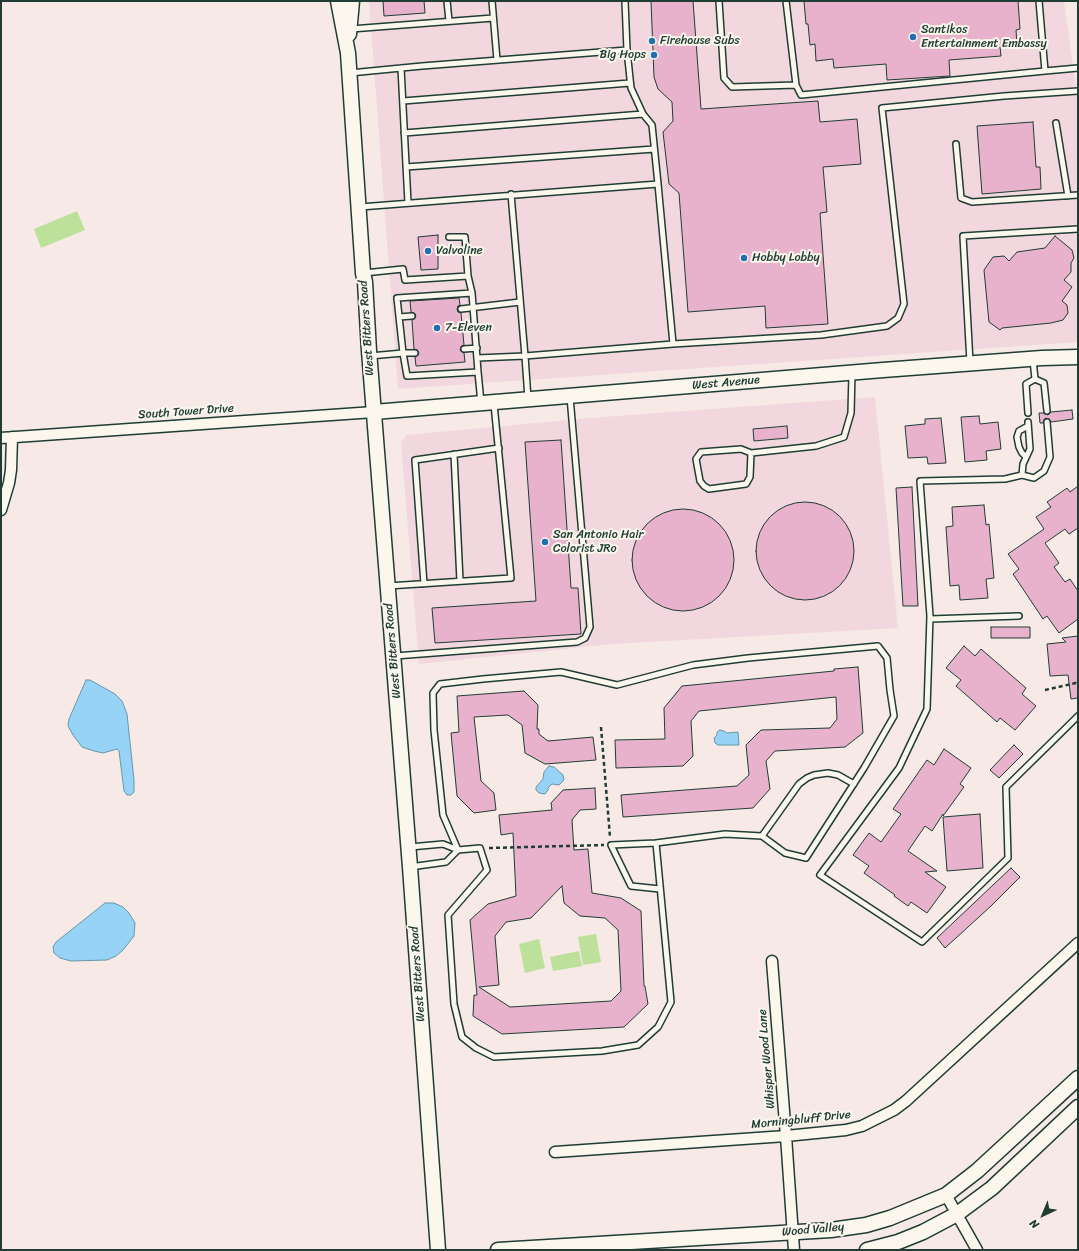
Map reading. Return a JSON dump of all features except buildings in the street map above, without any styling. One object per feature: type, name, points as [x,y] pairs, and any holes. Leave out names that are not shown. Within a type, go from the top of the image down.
[{"type":"main road","name":"West Bitters Road","points":[[338,1],[346,29],[348,53],[369,356],[410,867],[438,1250]]},
{"type":"main road","name":"West Bitters Road","points":[[346,29],[352,1]]},
{"type":"main road","name":"West Avenue","points":[[374,412],[852,372],[1033,360],[1042,358],[1078,357]]},
{"type":"main road","name":"Wood Valley","points":[[498,1250],[596,1247],[831,1230],[866,1225],[895,1216],[946,1195],[977,1171],[1078,1078]]},
{"type":"main road","points":[[867,1250],[898,1242],[916,1235],[957,1214],[992,1188],[1078,1107]]},
{"type":"street","name":"South Tower Drive","points":[[1,438],[374,412]]},
{"type":"street","points":[[1,510],[10,483],[12,437]]},
{"type":"street","name":"Morningbluff Drive","points":[[555,1152],[786,1136],[846,1130],[862,1126],[894,1110],[906,1101],[1078,943]]},
{"type":"street","name":"Whisper Wood Lane","points":[[772,961],[794,1250]]},
{"type":"street","points":[[946,1195],[977,1250]]},
{"type":"lane","points":[[447,1],[449,21]]},
{"type":"lane","points":[[492,1],[496,60]]},
{"type":"lane","points":[[624,1],[631,88],[643,114],[652,124],[673,344]]},
{"type":"lane","points":[[719,1],[724,78],[732,87],[796,85]]},
{"type":"lane","points":[[786,1],[796,85],[801,95],[1078,68]]},
{"type":"lane","points":[[1039,1],[1045,72]]},
{"type":"lane","points":[[346,29],[494,18]]},
{"type":"lane","points":[[349,73],[627,50]]},
{"type":"lane","points":[[401,68],[408,203]]},
{"type":"lane","points":[[403,100],[630,83]]},
{"type":"lane","points":[[478,358],[821,335],[887,326],[898,318],[904,304],[882,108],[1004,96],[1078,91]]},
{"type":"lane","points":[[404,132],[643,114]]},
{"type":"lane","points":[[1056,124],[1068,196]]},
{"type":"lane","points":[[956,144],[961,198],[972,202],[1078,195]]},
{"type":"lane","points":[[406,167],[654,149]]},
{"type":"lane","points":[[358,207],[511,194],[658,184]]},
{"type":"lane","points":[[511,194],[528,400]]},
{"type":"lane","points":[[970,363],[963,236],[1078,229]]},
{"type":"lane","points":[[387,586],[511,578],[499,448],[478,372],[474,307],[468,276],[465,237],[449,237]]},
{"type":"lane","points":[[363,273],[403,269],[405,280],[468,276]]},
{"type":"lane","points":[[472,293],[397,298],[407,376],[478,372]]},
{"type":"lane","points":[[461,309],[520,302]]},
{"type":"lane","points":[[399,317],[412,316]]},
{"type":"lane","points":[[464,349],[477,348]]},
{"type":"lane","points":[[369,356],[415,353]]},
{"type":"lane","points":[[1033,360],[1035,379]]},
{"type":"lane","points":[[750,453],[750,477],[746,484],[709,489],[700,481],[696,459],[701,452],[741,449],[750,453],[816,446],[844,437],[851,413],[852,372]]},
{"type":"lane","points":[[1035,379],[1044,383],[1047,411]]},
{"type":"lane","points":[[1028,413],[1026,384],[1035,379]]},
{"type":"lane","points":[[393,656],[576,642],[585,638],[590,627],[570,396]]},
{"type":"lane","points":[[1048,422],[1050,457],[1048,465],[1044,471],[1034,478],[1022,475],[1005,479],[920,481],[930,618],[928,709],[899,768],[820,875],[922,942],[1008,858],[1006,787],[1078,716]]},
{"type":"lane","points":[[1022,475],[1023,464],[1030,448],[1028,424],[1019,431],[1017,436],[1019,447],[1026,457]]},
{"type":"lane","points":[[424,584],[415,460],[499,448]]},
{"type":"lane","points":[[454,454],[460,582]]},
{"type":"lane","points":[[930,618],[1019,616]]},
{"type":"lane","points":[[458,850],[443,815],[434,730],[433,693],[440,684],[561,672],[616,685],[693,665],[748,658],[878,646],[887,658],[894,716],[854,784],[806,858],[785,853],[762,836],[725,834],[656,843],[611,845],[631,886],[660,889]]},
{"type":"lane","points":[[762,836],[799,784],[807,778],[828,772],[838,775],[854,784]]},
{"type":"lane","points":[[408,848],[443,844],[458,850],[480,848],[487,870],[448,915],[453,997],[462,1037],[476,1048],[494,1057],[602,1051],[638,1046],[658,1027],[671,1002],[656,843]]},
{"type":"lane","points":[[410,867],[446,862],[458,850]]},
{"type":"path","points":[[1045,690],[1070,684],[1078,684]]},
{"type":"path","points":[[480,848],[611,845],[601,727]]},
{"type":"shaded area","points":[[369,1],[1064,1],[1078,100],[1078,342],[398,389]]},
{"type":"shaded area","points":[[875,397],[898,628],[613,644],[419,664],[401,443],[406,435],[589,418]]},
{"type":"green space","points":[[77,211],[85,230],[41,248],[34,229]]},
{"type":"green space","points":[[596,934],[601,962],[583,965],[578,937]]},
{"type":"green space","points":[[539,939],[545,968],[525,973],[519,944]]},
{"type":"green space","points":[[579,951],[582,966],[553,971],[550,957]]},
{"type":"water","points":[[86,680],[90,680],[115,694],[122,701],[127,714],[134,780],[134,792],[131,795],[127,795],[124,791],[119,751],[117,749],[103,753],[82,747],[68,726],[69,719]]},
{"type":"water","points":[[720,730],[727,733],[738,732],[739,745],[718,745],[715,743],[714,738]]},
{"type":"water","points":[[549,766],[554,767],[563,775],[564,780],[559,785],[552,784],[545,794],[539,793],[536,790],[536,787],[543,779],[544,772]]},
{"type":"water","points":[[105,903],[114,903],[123,907],[135,923],[134,936],[123,950],[116,956],[107,960],[71,961],[60,958],[54,953],[53,947],[56,942]]},
{"type":"place","name":"Santikos Entertainment Embassy","points":[[913,37]]},
{"type":"place","name":"Firehouse Subs","points":[[652,41]]},
{"type":"place","name":"Big Hops","points":[[654,55]]},
{"type":"place","name":"Valvoline","points":[[428,251]]},
{"type":"place","name":"Hobby Lobby","points":[[744,258]]},
{"type":"place","name":"7-Eleven","points":[[437,328]]},
{"type":"place","name":"San Antonio Hair Colorist JRo","points":[[545,542]]}]
